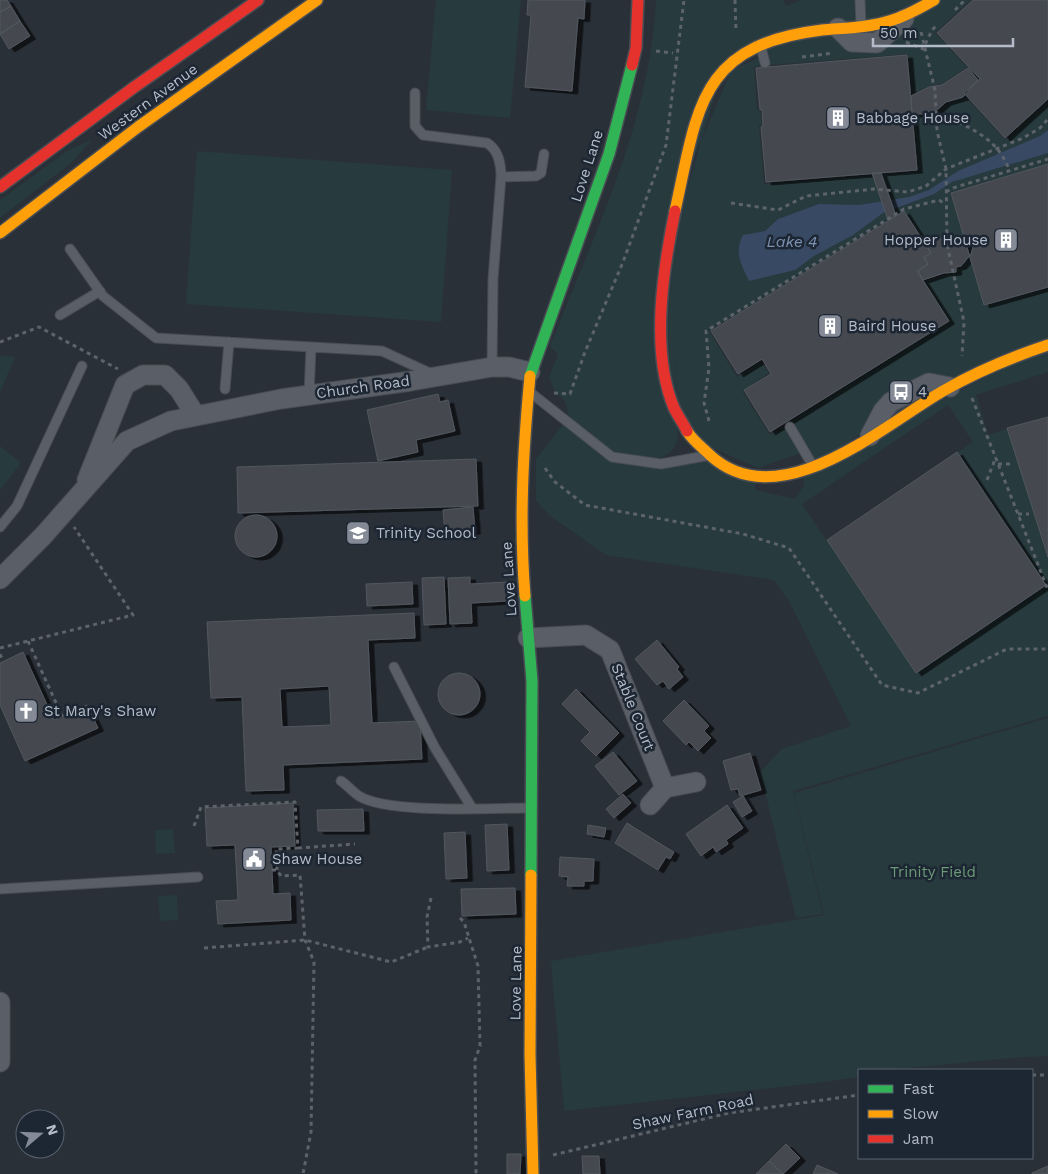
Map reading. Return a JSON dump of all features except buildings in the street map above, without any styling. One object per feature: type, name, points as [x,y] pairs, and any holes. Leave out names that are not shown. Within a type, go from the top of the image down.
[{"type":"main road","name":"Western Avenue","points":[[0,187],[133,88],[258,0]]},
{"type":"main road","name":"Western Avenue","points":[[0,232],[138,127],[317,0]]},
{"type":"main road","name":"Love Lane","points":[[533,1174],[530,1055],[533,808],[532,681],[520,550],[524,439],[528,391],[530,372],[609,154],[636,48],[638,0]]},
{"type":"main road","points":[[870,436],[844,457],[790,474],[756,476],[723,465],[708,455],[683,426],[669,386],[661,336],[663,284],[674,217],[688,157],[704,102],[719,73],[736,56],[760,44],[796,34],[882,23],[913,12],[934,0]]},
{"type":"main road","points":[[950,387],[1010,359],[1048,345]]},
{"type":"street","points":[[838,28],[852,42],[877,42],[913,12]]},
{"type":"street","name":"Church Road","points":[[0,579],[127,442],[171,421],[309,395],[437,377],[492,367],[509,367],[530,372]]},
{"type":"street","name":"Church Road","points":[[82,492],[125,385],[143,375],[165,375],[179,389],[196,416]]},
{"type":"street","points":[[870,436],[883,411],[892,402],[929,383],[950,387]]},
{"type":"street","name":"Stable Court","points":[[528,638],[586,636],[610,650],[665,788]]},
{"type":"street","points":[[650,805],[665,788],[696,782]]},
{"type":"street","points":[[0,1002],[0,1062]]},
{"type":"lane","points":[[860,0],[861,25]]},
{"type":"lane","points":[[760,44],[765,63]]},
{"type":"lane","points":[[415,93],[414,114],[418,131],[423,135],[431,137],[477,141],[492,146],[500,161],[501,177],[493,279],[492,367]]},
{"type":"lane","points":[[501,177],[536,176],[541,173],[544,154]]},
{"type":"lane","points":[[70,249],[100,291],[156,338],[382,351],[437,377]]},
{"type":"lane","points":[[60,315],[100,291]]},
{"type":"lane","points":[[225,389],[229,342]]},
{"type":"lane","points":[[309,395],[311,347]]},
{"type":"lane","points":[[0,527],[17,506],[82,366]]},
{"type":"lane","points":[[528,391],[612,457],[661,464],[708,455]]},
{"type":"lane","points":[[790,427],[814,468]]},
{"type":"lane","points":[[394,667],[435,748],[472,808]]},
{"type":"lane","points":[[341,781],[360,796],[377,803],[400,806],[533,808]]},
{"type":"lane","points":[[0,889],[198,877]]},
{"type":"path","points":[[528,391],[570,394],[585,352],[623,262],[666,144],[684,0]]},
{"type":"path","points":[[735,0],[736,56]]},
{"type":"path","points":[[913,12],[934,90],[937,131],[946,169],[946,193],[953,188],[1009,168],[1048,159]]},
{"type":"path","points":[[936,115],[948,117],[964,125],[998,149],[1009,168]]},
{"type":"path","points":[[730,203],[778,210],[806,196],[874,189],[908,192],[926,186],[946,169],[998,149],[1040,128],[1048,119]]},
{"type":"path","points":[[708,455],[713,440],[704,403],[709,368],[706,331],[904,208],[939,200],[945,204]]},
{"type":"path","points":[[0,342],[39,326]]},
{"type":"path","points":[[524,439],[555,482],[585,505],[743,534],[789,548],[882,685],[918,693],[1006,649],[1048,649]]},
{"type":"path","points":[[986,480],[996,457]]},
{"type":"path","points":[[998,464],[1011,464]]},
{"type":"path","points":[[0,648],[133,615],[64,512]]},
{"type":"path","points":[[1018,514],[1030,514]]},
{"type":"path","points":[[28,641],[62,716]]},
{"type":"path","points":[[0,654],[3,661]]},
{"type":"path","points":[[194,826],[202,807],[295,802],[298,848]]},
{"type":"path","points":[[303,1174],[311,1132],[314,962],[305,940],[300,875],[281,876],[274,870],[276,850],[355,844]]},
{"type":"path","points":[[428,947],[427,917],[431,898]]},
{"type":"path","points":[[460,918],[464,922],[478,966],[480,1046],[475,1060],[476,1174]]},
{"type":"path","points":[[204,948],[305,940],[391,962],[428,947],[460,942],[468,938]]},
{"type":"path","points":[[1033,1075],[1048,1075]]},
{"type":"path","name":"Shaw Farm Road","points":[[533,1160],[729,1113],[858,1094]]},
{"type":"green space","points":[[436,0],[521,0],[510,118],[426,110]]},
{"type":"green space","points":[[656,0],[783,0],[786,6],[801,0],[931,0],[739,52],[669,217],[678,437],[671,451],[666,455],[660,458],[646,459],[614,455],[590,438],[569,420],[566,403],[554,389],[549,377],[558,354],[550,346],[617,178],[631,135],[643,91],[651,47]]},
{"type":"green space","points":[[935,0],[970,0],[935,33],[967,67],[942,84],[929,86],[912,94],[908,54],[770,65],[766,43]]},
{"type":"green space","points":[[759,58],[759,66],[754,67],[757,110],[760,111],[762,125],[759,126],[764,184],[918,171],[914,116],[938,112],[947,104],[964,95],[1005,140],[1048,101],[1048,164],[951,192],[964,237],[934,239],[925,242],[904,210],[709,331],[737,377],[761,361],[769,373],[742,391],[770,435],[784,426],[801,453],[758,468],[699,442],[677,403],[670,248],[721,74]]},
{"type":"green space","points":[[92,140],[71,163],[0,218],[0,200],[70,149]]},
{"type":"green space","points":[[197,151],[452,170],[441,322],[186,304]]},
{"type":"green space","points":[[969,257],[984,306],[1048,288],[1048,343],[874,423],[818,465],[791,421],[950,321],[924,281],[956,272],[956,268],[961,266]]},
{"type":"green space","points":[[1048,345],[1048,372],[976,395],[988,435],[1007,429],[1048,558],[1048,716],[793,791],[823,914],[796,918],[760,772],[782,749],[851,726],[789,601],[774,580],[606,555],[549,515],[536,500],[536,459],[564,423],[611,459],[661,468],[707,459],[755,479],[755,490],[795,499],[804,485],[804,472]],"holes":[[[948,405],[973,442],[957,453],[916,673],[802,504]]]},
{"type":"green space","points":[[0,355],[15,357],[0,392]]},
{"type":"green space","points":[[0,446],[21,463],[0,490]]},
{"type":"green space","name":"Trinity Field","points":[[1048,718],[1048,1056],[906,1068],[858,1069],[858,1077],[825,1082],[564,1111],[551,961],[824,915],[794,793]]},
{"type":"green space","points":[[173,829],[175,853],[156,854],[155,830]]},
{"type":"green space","points":[[177,895],[178,920],[160,921],[158,896]]},
{"type":"water","name":"Lake 4","points":[[1048,130],[1048,153],[952,182],[934,194],[883,213],[853,235],[814,256],[795,270],[749,281],[739,253],[740,241],[743,235],[765,231],[778,219],[819,204],[859,205],[909,197],[929,190],[958,171],[1040,136]]},
{"type":"traffic: fast","points":[[530,376],[609,154],[632,65]]},
{"type":"traffic: fast","points":[[525,596],[532,681],[531,875]]},
{"type":"traffic: slow","points":[[0,233],[138,127],[317,0]]},
{"type":"traffic: slow","points":[[675,211],[690,141],[699,112],[711,87],[728,66],[750,50],[781,38],[822,30],[873,25],[907,15],[934,0]]},
{"type":"traffic: slow","points":[[687,431],[711,456],[738,472],[768,477],[799,472],[831,460],[862,443],[968,377],[1048,345]]},
{"type":"traffic: slow","points":[[525,596],[522,541],[523,486],[530,376]]},
{"type":"traffic: slow","points":[[531,875],[530,1055],[533,1174]]},
{"type":"traffic: jam","points":[[0,187],[133,88],[258,0]]},
{"type":"traffic: jam","points":[[632,65],[636,48],[638,0]]},
{"type":"traffic: jam","points":[[675,211],[663,284],[661,310],[662,361],[674,408],[687,431]]},
{"type":"place","name":"Babbage House","points":[[838,118]]},
{"type":"place","name":"Hopper House","points":[[1006,240]]},
{"type":"place","name":"Baird House","points":[[830,326]]},
{"type":"place","name":"4","points":[[901,392]]},
{"type":"place","name":"Trinity School","points":[[358,533]]},
{"type":"place","name":"St Mary's Shaw","points":[[26,711]]},
{"type":"place","name":"Shaw House","points":[[254,859]]}]
